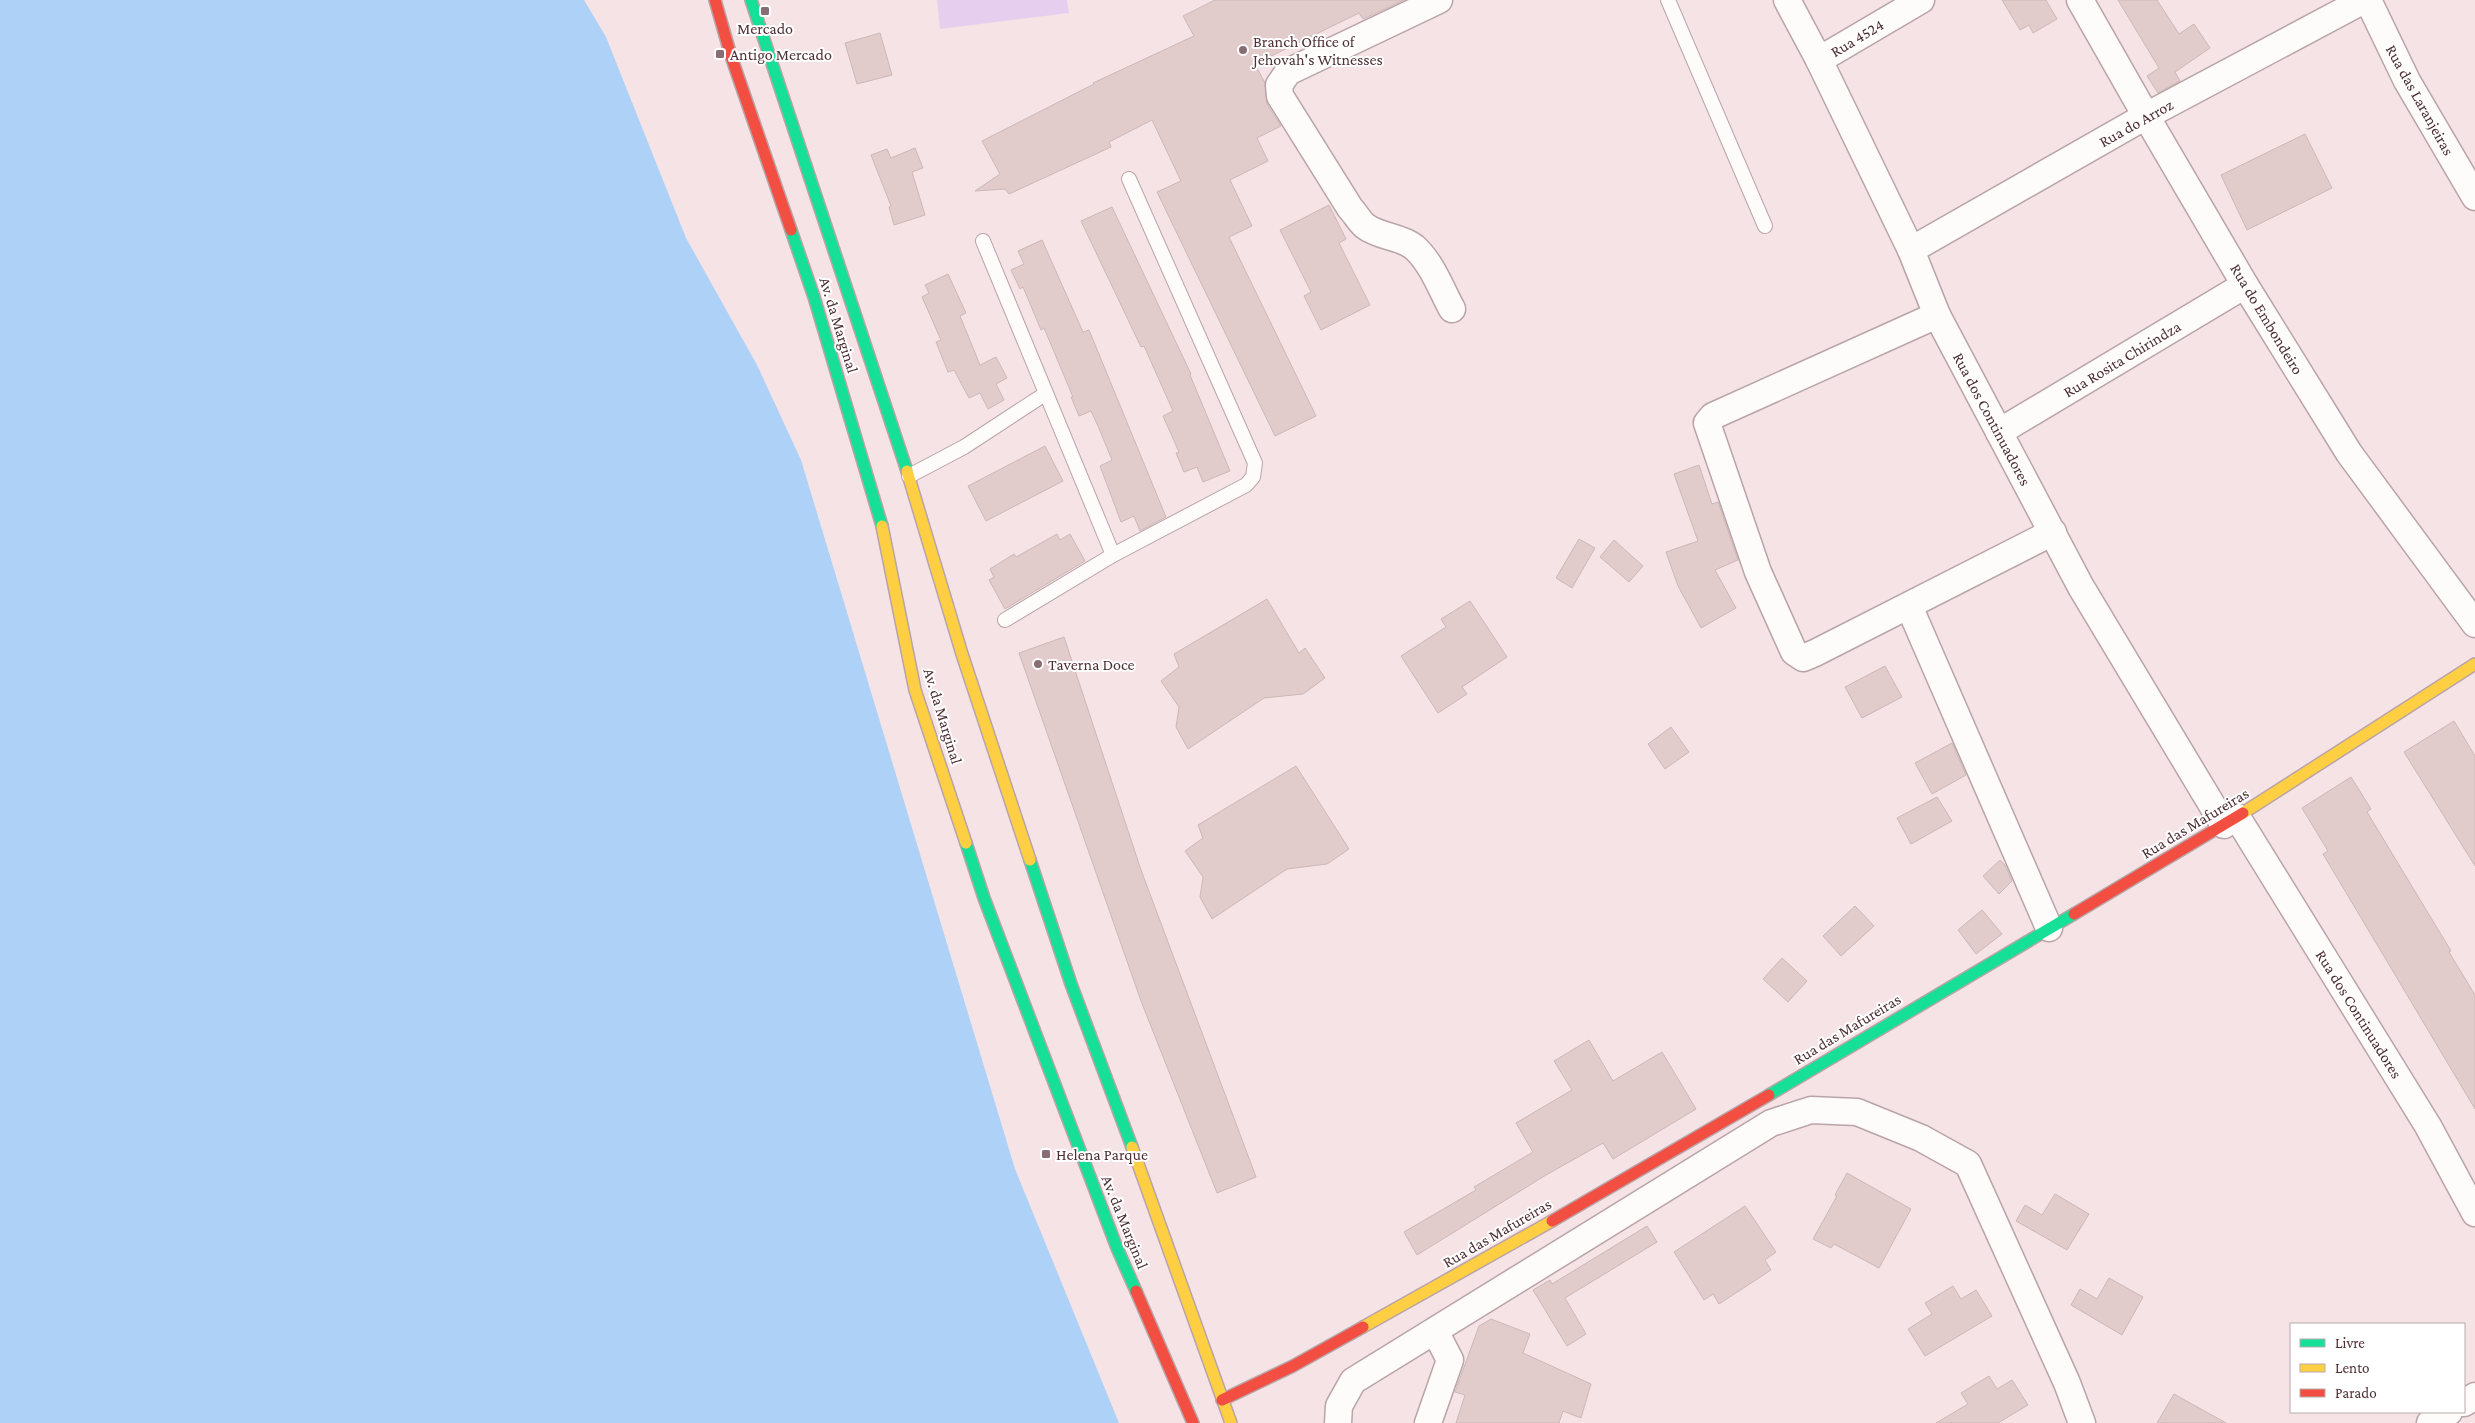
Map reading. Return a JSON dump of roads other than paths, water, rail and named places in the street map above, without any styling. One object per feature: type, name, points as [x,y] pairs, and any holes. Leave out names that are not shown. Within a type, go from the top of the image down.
[{"type":"main road","name":"Av. da Marginal","points":[[715,0],[731,56],[814,297],[878,509],[915,690],[984,898],[1117,1248],[1192,1420]]},
{"type":"main road","name":"Av. da Marginal","points":[[751,0],[909,476],[962,654],[1071,984],[1158,1218],[1231,1423]]},
{"type":"main road","name":"Rua das Mafureiras","points":[[1222,1400],[1293,1366],[1512,1245],[2231,821],[2475,664]]},
{"type":"street","points":[[1439,0],[1288,72],[1279,85],[1280,96],[1350,208],[1364,225],[1414,247],[1426,260],[1452,309]]},
{"type":"street","name":"Rua dos Continuadores","points":[[1787,0],[1820,60],[1911,250],[1937,315],[2081,587],[2428,1126],[2475,1214]]},
{"type":"street","name":"Rua 4524","points":[[1820,60],[1921,0]]},
{"type":"street","name":"Rua do Embondeiro","points":[[2080,0],[2245,285],[2349,453],[2475,624]]},
{"type":"street","name":"Rua do Arroz","points":[[1911,250],[2146,116],[2364,0]]},
{"type":"street","name":"Rua das Laranjeiras","points":[[2368,0],[2407,81],[2475,198]]},
{"type":"street","name":"Rua Rosita Chirindza","points":[[1999,432],[2245,285]]},
{"type":"street","points":[[1937,315],[1713,416],[1707,423],[1758,572],[1796,656],[1803,658],[1815,654],[2053,532]]},
{"type":"street","points":[[1909,606],[2049,928]]},
{"type":"street","points":[[1338,1423],[1339,1406],[1353,1381],[1771,1123],[1811,1110],[1857,1112],[1921,1138],[1968,1164],[2067,1383],[2082,1423]]},
{"type":"street","points":[[1428,1423],[1450,1360],[1435,1331]]},
{"type":"street","points":[[2430,1423],[2447,1413]]},
{"type":"lane","points":[[1668,0],[1765,226]]},
{"type":"lane","points":[[1005,620],[1113,555],[1246,485],[1253,476],[1255,462],[1129,179]]},
{"type":"lane","points":[[983,241],[1113,555]]},
{"type":"lane","points":[[909,476],[964,447],[1045,394]]},
{"type":"water","points":[[0,0],[584,0],[606,37],[686,238],[757,365],[801,460],[1015,1169],[1119,1423],[0,1423]]},
{"type":"place","name":"Mercado","points":[[765,11]]},
{"type":"place","name":"Branch Office of Jehovah's Witnesses","points":[[1243,50]]},
{"type":"place","name":"Antigo Mercado","points":[[720,54]]},
{"type":"place","name":"Taverna Doce","points":[[1038,664]]},
{"type":"place","name":"Helena Parque","points":[[1046,1154]]}]
